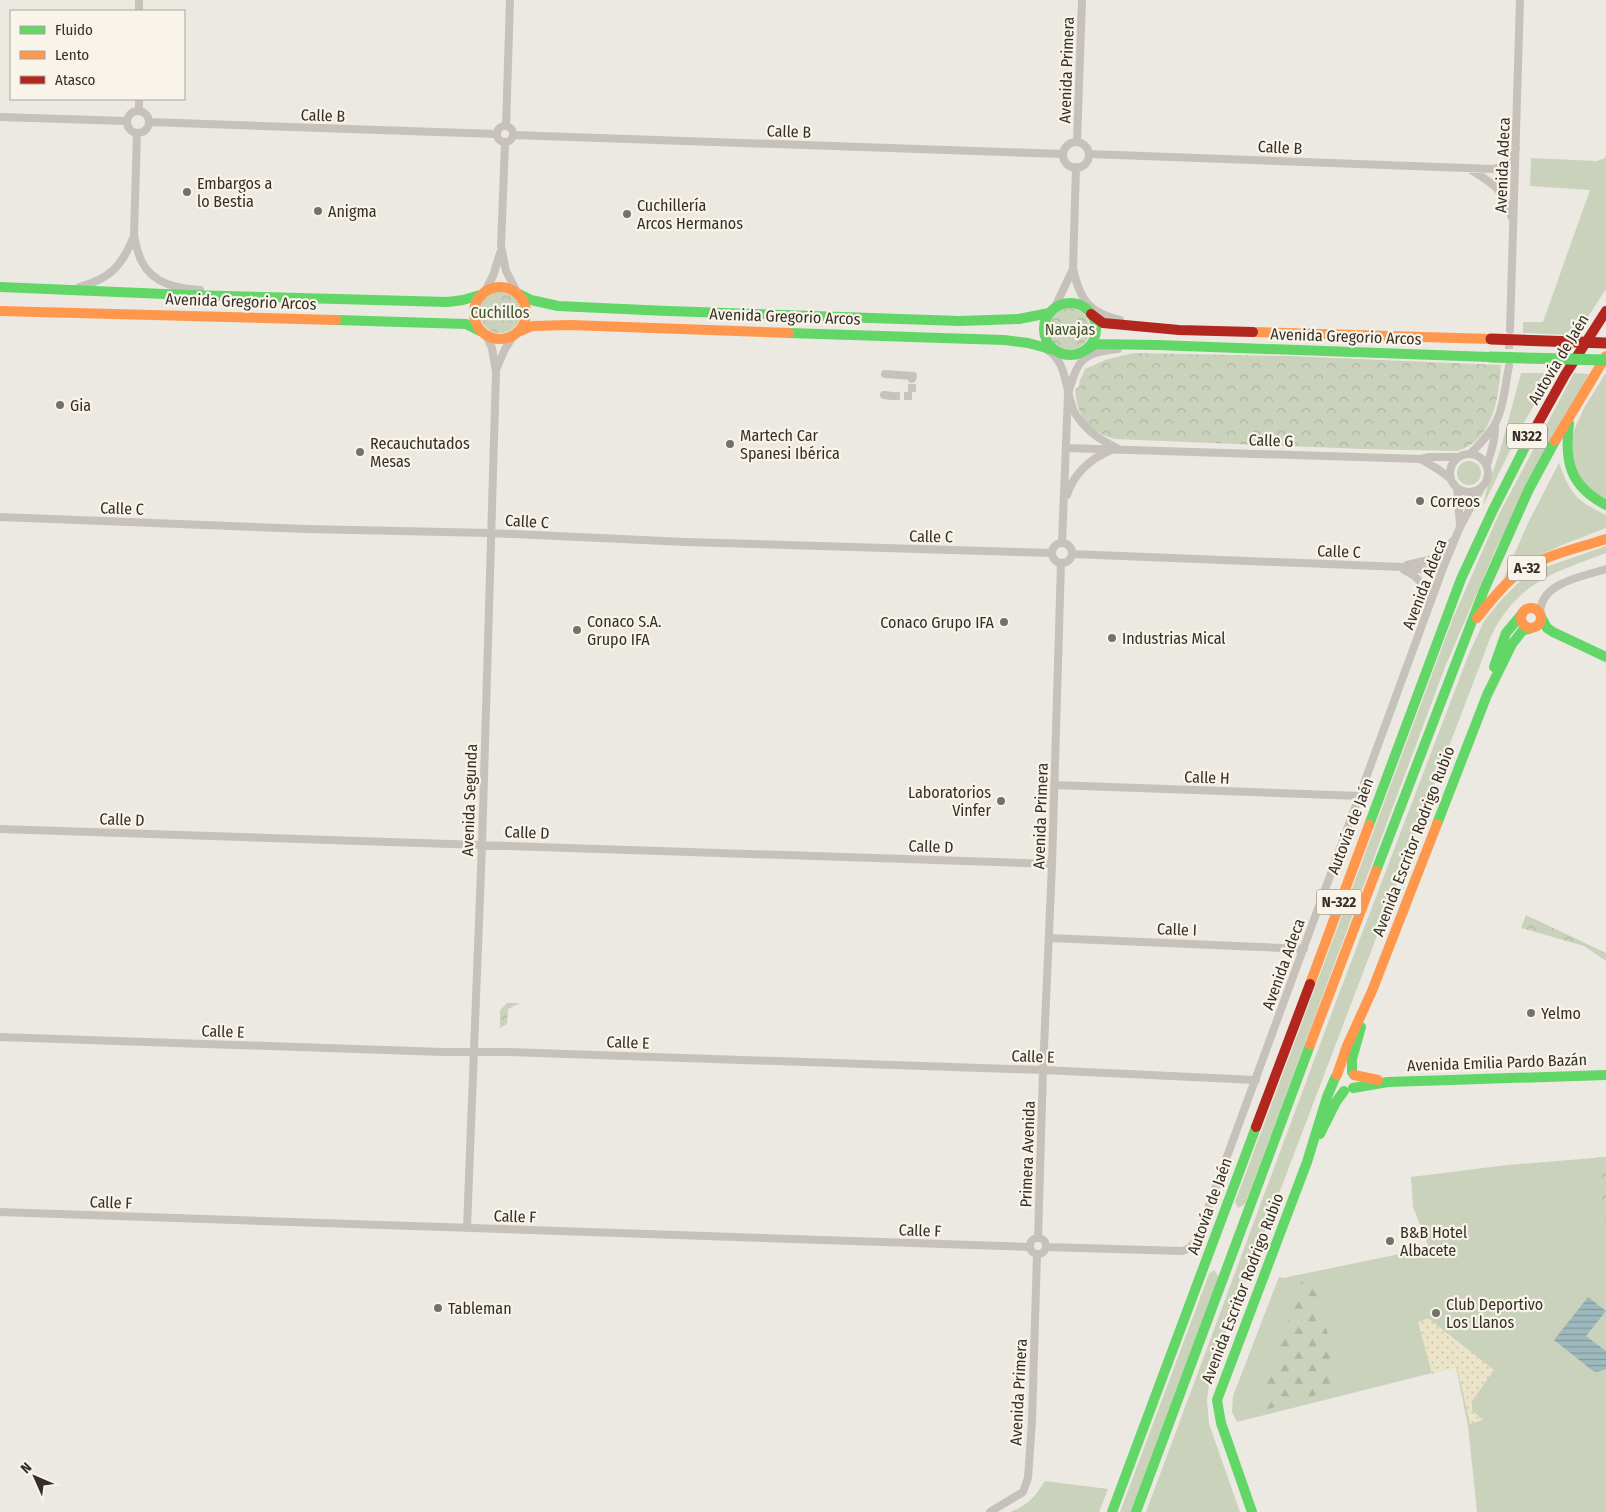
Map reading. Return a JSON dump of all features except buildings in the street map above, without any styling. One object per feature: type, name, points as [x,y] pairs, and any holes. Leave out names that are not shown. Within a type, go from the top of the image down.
[{"type":"main road","name":"Avenida Gregorio Arcos","points":[[0,286],[67,290],[448,302],[463,300],[482,293]]},
{"type":"main road","points":[[499,286],[512,289],[518,293],[524,302],[526,310],[521,328],[515,334],[501,339],[489,337],[483,333],[474,322],[473,313],[474,304],[482,293],[499,286]]},
{"type":"main road","name":"Avenida Gregorio Arcos","points":[[518,293],[531,300],[558,306],[667,312],[959,321],[1019,319],[1052,311]]},
{"type":"main road","name":"N322","points":[[1461,579],[1484,521],[1557,378],[1579,339],[1606,301]]},
{"type":"main road","points":[[1061,304],[1078,304],[1086,307],[1096,330],[1094,339],[1083,355],[1056,355],[1047,343],[1044,333],[1045,322],[1052,311],[1061,304]]},
{"type":"main road","name":"Avenida Gregorio Arcos","points":[[1086,307],[1103,323],[1179,330],[1606,343]]},
{"type":"main road","name":"Avenida Gregorio Arcos","points":[[0,311],[466,324],[483,333]]},
{"type":"main road","name":"Autovía de Jaén","points":[[1112,1512],[1461,579],[1485,526],[1564,378],[1606,311]]},
{"type":"main road","name":"Avenida Gregorio Arcos","points":[[515,334],[532,326],[559,325],[984,339],[1036,345],[1056,355]]},
{"type":"main road","name":"Avenida Gregorio Arcos","points":[[1083,355],[1095,344],[1606,360]]},
{"type":"main road","name":"N-322","points":[[1136,1512],[1341,961],[1468,628],[1529,489],[1570,413],[1606,356]]},
{"type":"main road","points":[[1570,413],[1566,441],[1568,466],[1580,487],[1606,505]]},
{"type":"main road","name":"A-32","points":[[1468,628],[1499,590],[1517,574],[1541,560],[1606,540]]},
{"type":"main road","points":[[1553,632],[1526,627],[1521,622],[1522,614],[1526,609],[1531,608],[1538,611],[1547,628],[1606,657]]},
{"type":"main road","name":"Avenida Escritor Rodrigo Rubio","points":[[1487,695],[1506,633],[1522,614]]},
{"type":"main road","points":[[1531,629],[1538,626],[1541,615]]},
{"type":"main road","name":"Avenida Escritor Rodrigo Rubio","points":[[1252,1512],[1219,1417],[1217,1400],[1307,1162],[1327,1097],[1347,1046],[1369,999],[1487,695],[1514,640],[1523,630],[1531,629]]},
{"type":"main road","name":"Avenida Escritor Rodrigo Rubio","points":[[1353,1074],[1352,1059],[1369,999]]},
{"type":"main road","points":[[1342,1070],[1353,1074],[1355,1082],[1348,1089],[1336,1085],[1336,1076],[1342,1070]]},
{"type":"main road","name":"Avenida Emilia Pardo Bazán","points":[[1353,1074],[1388,1082]]},
{"type":"main road","name":"Avenida Emilia Pardo Bazán","points":[[1348,1089],[1388,1082],[1606,1075]]},
{"type":"main road","name":"Avenida Escritor Rodrigo Rubio","points":[[1307,1162],[1333,1109],[1348,1089]]},
{"type":"street","points":[[506,126],[510,0]]},
{"type":"street","name":"Avenida Primera","points":[[1077,142],[1082,0]]},
{"type":"street","name":"Avenida Adeca","points":[[1510,330],[1520,0]]},
{"type":"street","points":[[138,100],[139,110]]},
{"type":"street","points":[[127,121],[132,112],[139,110],[148,116],[149,122],[146,129],[137,133]]},
{"type":"street","points":[[0,117],[127,121]]},
{"type":"street","points":[[127,121],[131,130],[137,133]]},
{"type":"street","name":"Calle B","points":[[149,122],[496,134]]},
{"type":"street","points":[[506,126],[511,129],[513,135],[511,140],[505,143],[498,140],[496,134],[498,129],[506,126]]},
{"type":"street","points":[[137,133],[134,236],[142,263],[155,278],[165,284],[177,288],[239,296]]},
{"type":"street","name":"Calle B","points":[[513,135],[1064,154]]},
{"type":"street","points":[[1077,142],[1086,146],[1089,154],[1087,162],[1082,166],[1076,167],[1067,164],[1064,154],[1067,145],[1077,142]]},
{"type":"street","points":[[482,293],[493,276],[501,246],[505,143]]},
{"type":"street","name":"Calle B","points":[[1089,154],[1493,169],[1502,168],[1508,164],[1516,152],[1516,148]]},
{"type":"street","points":[[1076,167],[1073,269],[1086,307],[1106,317],[1179,330]]},
{"type":"street","points":[[1470,169],[1486,178],[1500,191],[1508,206],[1514,224]]},
{"type":"street","points":[[67,290],[98,282],[109,275],[120,264],[134,236]]},
{"type":"street","points":[[501,246],[506,271],[518,293]]},
{"type":"street","points":[[1052,311],[1073,269]]},
{"type":"street","name":"Avenida Segunda","points":[[467,1228],[482,844],[496,372],[492,348],[483,333]]},
{"type":"street","name":"Avenida Segunda","points":[[496,372],[505,349],[515,334]]},
{"type":"street","points":[[1056,355],[1068,394]]},
{"type":"street","points":[[1062,543],[1068,394],[1075,371],[1083,355]]},
{"type":"street","points":[[1421,458],[1451,479],[1457,488],[1470,492],[1481,488],[1487,479],[1487,465],[1494,439],[1495,423],[1509,366]]},
{"type":"street","points":[[885,374],[913,376],[912,379]]},
{"type":"street","name":"Calle G","points":[[1068,394],[1075,412],[1086,429],[1117,449]]},
{"type":"street","points":[[1470,454],[1495,423]]},
{"type":"street","name":"Calle G","points":[[1066,448],[1421,458],[1459,457]]},
{"type":"street","name":"Calle G","points":[[1063,512],[1070,488],[1080,470],[1092,459],[1117,449]]},
{"type":"street","points":[[1451,479],[1450,470],[1452,464],[1459,457],[1470,454],[1477,456],[1487,465]]},
{"type":"street","name":"Avenida Adeca","points":[[1457,488],[1460,527]]},
{"type":"street","name":"Avenida Adeca","points":[[1046,1247],[1183,1251],[1196,1241],[1443,568],[1460,527],[1481,488]]},
{"type":"street","name":"Calle C","points":[[0,517],[307,529],[490,533],[686,542],[1052,553]]},
{"type":"street","name":"Calle C","points":[[1395,567],[1428,561],[1439,555],[1456,538]]},
{"type":"street","points":[[1062,543],[1071,547],[1072,554],[1068,562],[1061,563],[1054,560],[1052,553],[1055,546],[1062,543]]},
{"type":"street","name":"Calle C","points":[[1072,554],[1430,570],[1443,568]]},
{"type":"street","points":[[1428,561],[1441,565],[1443,568]]},
{"type":"street","name":"Avenida Primera","points":[[1043,1070],[1050,938],[1061,563]]},
{"type":"street","name":"Calle C","points":[[1395,567],[1412,573],[1422,583],[1426,591],[1428,610]]},
{"type":"street","points":[[1541,615],[1542,600],[1555,587],[1606,569]]},
{"type":"street","name":"Calle H","points":[[1054,785],[1360,796]]},
{"type":"street","name":"Calle D","points":[[0,829],[1052,864]]},
{"type":"street","name":"Calle I","points":[[1050,938],[1304,948]]},
{"type":"street","name":"Calle E","points":[[0,1037],[1043,1070],[1256,1080]]},
{"type":"street","name":"Primera Avenida","points":[[1038,1238],[1043,1070]]},
{"type":"street","name":"Calle F","points":[[0,1212],[1030,1247]]},
{"type":"street","points":[[1038,1238],[1045,1241],[1046,1247],[1043,1253],[1037,1255],[1033,1253],[1030,1247],[1032,1241],[1038,1238]]},
{"type":"street","name":"Avenida Primera","points":[[990,1512],[1022,1492],[1028,1478],[1032,1421],[1037,1255]]},
{"type":"green space","points":[[1606,155],[1606,289],[1576,335],[1523,333],[1523,322],[1543,322],[1590,190],[1530,186],[1531,158],[1597,161],[1605,158]]},
{"type":"green space","name":"Cuchillos","points":[[504,291],[512,294],[518,300],[521,312],[518,324],[512,330],[496,333],[488,330],[482,324],[479,308],[482,300],[488,294]]},
{"type":"green space","name":"Navajas","points":[[1073,308],[1081,311],[1087,317],[1090,329],[1087,341],[1081,347],[1065,350],[1057,347],[1051,341],[1048,325],[1051,317],[1057,311]]},
{"type":"green space","points":[[1134,353],[1288,356],[1501,365],[1496,404],[1492,416],[1479,438],[1470,446],[1458,451],[1361,449],[1115,439],[1106,436],[1091,427],[1081,415],[1075,389],[1079,387],[1085,369],[1108,359]]},
{"type":"green space","points":[[1521,373],[1552,373],[1520,430],[1483,506],[1500,451]]},
{"type":"green space","points":[[1574,373],[1589,374],[1495,551],[1445,667],[1245,1204],[1238,1208],[1235,1202],[1453,618],[1498,516]]},
{"type":"green space","points":[[1605,374],[1606,501],[1591,493],[1573,469],[1572,435],[1584,408]]},
{"type":"green space","points":[[1469,461],[1478,464],[1481,473],[1478,482],[1469,485],[1460,482],[1457,473],[1460,464]]},
{"type":"green space","points":[[1559,463],[1575,495],[1587,505],[1606,515],[1606,528],[1562,545],[1523,564],[1503,580],[1528,523]]},
{"type":"green space","points":[[1606,546],[1606,553],[1553,574],[1525,591],[1513,603],[1491,636],[1210,1375],[1207,1401],[1209,1424],[1240,1512],[1146,1512],[1338,996],[1468,656],[1484,621],[1519,582],[1540,569]]},
{"type":"green space","points":[[1526,915],[1606,953],[1606,961],[1584,946],[1521,928]]},
{"type":"green space","points":[[507,1003],[520,1003],[508,1009],[507,1024],[500,1028],[500,1010]]},
{"type":"green space","points":[[1597,1157],[1606,1157],[1606,1228]]},
{"type":"green space","name":"Club Deportivo Los Llanos","points":[[1606,1157],[1606,1512],[1477,1512],[1468,1426],[1456,1367],[1237,1422],[1232,1412],[1233,1396],[1279,1277],[1283,1278],[1429,1248],[1413,1207],[1411,1177],[1507,1165]]},
{"type":"green space","points":[[1214,1270],[1219,1277],[1131,1512],[1120,1512],[1209,1274]]},
{"type":"green space","points":[[1314,1274],[1340,1388],[1255,1413],[1304,1275]]},
{"type":"green space","points":[[1045,1481],[1108,1489],[1099,1512],[1010,1512],[1022,1507],[1030,1500]]},
{"type":"sand","points":[[1428,1318],[1494,1370],[1472,1401],[1472,1410],[1483,1420],[1470,1424],[1457,1367],[1432,1374],[1418,1322]]},
{"type":"water","points":[[1588,1297],[1606,1311],[1586,1336],[1606,1351],[1606,1369],[1597,1372],[1593,1371],[1554,1340]]},
{"type":"tunnel","points":[[1509,335],[1509,361]]},
{"type":"tunnel","points":[[892,396],[912,396],[912,379]]},
{"type":"traffic: fast","points":[[0,287],[188,295],[448,302],[480,295]]},
{"type":"traffic: fast","points":[[519,294],[531,300],[558,306],[667,311],[959,321],[1019,319],[1049,313]]},
{"type":"traffic: fast","points":[[1065,303],[1075,303],[1085,307],[1092,314],[1096,329],[1092,344],[1085,351],[1075,355],[1065,355],[1055,351],[1048,344],[1044,334],[1044,324],[1048,314],[1055,307],[1065,303]]},
{"type":"traffic: fast","points":[[336,320],[466,324],[480,331]]},
{"type":"traffic: fast","points":[[789,333],[1004,340],[1028,343],[1054,350]]},
{"type":"traffic: fast","points":[[1086,350],[1095,344],[1157,345],[1490,357]]},
{"type":"traffic: fast","points":[[1490,357],[1606,360]]},
{"type":"traffic: fast","points":[[1569,423],[1568,450],[1572,472],[1584,490],[1606,505]]},
{"type":"traffic: fast","points":[[1376,871],[1484,590],[1529,489],[1555,441]]},
{"type":"traffic: fast","points":[[1369,825],[1461,579],[1527,443]]},
{"type":"traffic: fast","points":[[1494,667],[1506,633],[1522,614]]},
{"type":"traffic: fast","points":[[1541,617],[1547,628],[1553,632],[1606,657]]},
{"type":"traffic: fast","points":[[1437,824],[1487,695],[1512,644],[1523,630],[1529,629]]},
{"type":"traffic: fast","points":[[1352,1072],[1352,1059],[1361,1027]]},
{"type":"traffic: fast","points":[[1136,1512],[1310,1045]]},
{"type":"traffic: fast","points":[[1353,1088],[1388,1082],[1606,1075]]},
{"type":"traffic: fast","points":[[1252,1512],[1221,1423],[1217,1400],[1307,1162],[1327,1097],[1335,1078]]},
{"type":"traffic: fast","points":[[1320,1134],[1336,1102],[1344,1091]]},
{"type":"traffic: fast","points":[[1112,1512],[1256,1127]]},
{"type":"traffic: slow","points":[[495,287],[505,287],[519,294],[526,308],[526,313],[526,318],[519,332],[505,339],[495,339],[485,335],[478,328],[474,318],[474,308],[478,298],[485,291],[495,287]]},
{"type":"traffic: slow","points":[[0,311],[336,320]]},
{"type":"traffic: slow","points":[[516,333],[532,326],[570,325],[789,333]]},
{"type":"traffic: slow","points":[[1253,332],[1491,339]]},
{"type":"traffic: slow","points":[[1555,441],[1606,356]]},
{"type":"traffic: slow","points":[[1477,618],[1495,595],[1526,568],[1548,557],[1606,539]]},
{"type":"traffic: slow","points":[[1531,608],[1538,611],[1541,618],[1538,625],[1531,628],[1524,625],[1521,618],[1524,611],[1531,608]]},
{"type":"traffic: slow","points":[[1337,1075],[1437,824]]},
{"type":"traffic: slow","points":[[1310,984],[1369,825]]},
{"type":"traffic: slow","points":[[1310,1045],[1376,871]]},
{"type":"traffic: slow","points":[[1354,1075],[1378,1080]]},
{"type":"traffic: jam","points":[[1527,443],[1565,375],[1606,311]]},
{"type":"traffic: jam","points":[[1091,314],[1103,323],[1179,330],[1253,332]]},
{"type":"traffic: jam","points":[[1491,339],[1606,343]]},
{"type":"traffic: jam","points":[[1256,1127],[1310,984]]},
{"type":"place","name":"Embargos a lo Bestia","points":[[187,192]]},
{"type":"place","name":"Anigma","points":[[318,211]]},
{"type":"place","name":"Cuchillería Arcos Hermanos","points":[[627,214]]},
{"type":"place","name":"Gia","points":[[60,405]]},
{"type":"place","name":"Martech Car Spanesi Ibérica","points":[[730,444]]},
{"type":"place","name":"Recauchutados Mesas","points":[[360,452]]},
{"type":"place","name":"Correos","points":[[1420,501]]},
{"type":"place","name":"Conaco Grupo IFA","points":[[1004,622]]},
{"type":"place","name":"Conaco S.A. Grupo IFA","points":[[577,630]]},
{"type":"place","name":"Industrias Mical","points":[[1112,638]]},
{"type":"place","name":"Laboratorios Vinfer","points":[[1001,801]]},
{"type":"place","name":"Yelmo","points":[[1531,1013]]},
{"type":"place","name":"B&B Hotel Albacete","points":[[1390,1241]]},
{"type":"place","name":"Tableman","points":[[438,1308]]},
{"type":"place","name":"Club Deportivo Los Llanos","points":[[1436,1313]]}]
